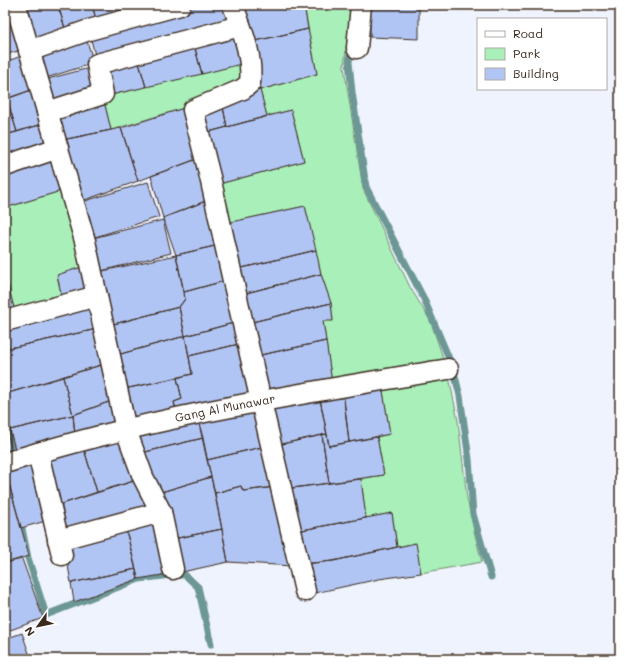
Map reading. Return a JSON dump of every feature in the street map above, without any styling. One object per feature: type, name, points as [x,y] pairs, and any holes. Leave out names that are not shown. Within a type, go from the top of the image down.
[{"type":"street","points":[[16,5],[85,240],[126,430],[143,477],[161,512],[173,569]]},
{"type":"street","points":[[29,51],[89,30],[180,5]]},
{"type":"street","points":[[233,5],[250,60],[250,83],[243,89],[193,110],[210,177],[305,591]]},
{"type":"street","points":[[357,48],[361,5]]},
{"type":"street","points":[[47,112],[103,94],[97,64],[240,26]]},
{"type":"street","points":[[5,166],[58,148]]},
{"type":"street","points":[[5,321],[97,296]]},
{"type":"street","name":"Gang Al Munawar","points":[[5,463],[126,430],[261,401],[448,369]]},
{"type":"street","points":[[38,453],[60,548],[161,512]]},
{"type":"green space","points":[[304,5],[351,5],[344,67],[363,189],[410,287],[431,322],[445,364],[332,383],[323,321],[333,320],[331,303],[321,274],[305,206],[227,223],[219,184],[304,161],[291,110],[267,116],[260,90],[317,74]]},
{"type":"green space","points":[[245,63],[245,79],[184,108],[111,130],[103,97]]},
{"type":"green space","points":[[64,190],[85,266],[57,275],[63,302],[15,312],[5,277],[5,208]]},
{"type":"green space","points":[[448,372],[458,421],[467,498],[482,562],[421,573],[415,543],[397,547],[392,513],[366,518],[361,479],[384,475],[377,437],[390,434],[382,385]]},
{"type":"building","points":[[31,5],[58,5],[67,35],[34,47],[23,8]]},
{"type":"building","points":[[58,5],[92,5],[98,26],[67,35]]},
{"type":"building","points":[[92,5],[161,5],[98,26]]},
{"type":"building","points":[[188,5],[226,5],[232,28],[97,63],[89,32]]},
{"type":"building","points":[[238,5],[304,5],[308,29],[251,42]]},
{"type":"building","points":[[370,5],[419,5],[419,39],[370,37]]},
{"type":"building","points":[[14,14],[24,49],[5,55],[5,18]]},
{"type":"building","points":[[308,29],[317,74],[260,90],[251,42]]},
{"type":"building","points":[[233,30],[245,63],[202,74],[193,41]]},
{"type":"building","points":[[85,35],[94,63],[46,78],[37,49]]},
{"type":"building","points":[[193,41],[202,74],[146,87],[137,56]]},
{"type":"building","points":[[27,54],[37,88],[5,99],[5,62]]},
{"type":"building","points":[[137,56],[146,87],[106,96],[98,65]]},
{"type":"building","points":[[93,67],[101,92],[51,106],[44,80]]},
{"type":"building","points":[[37,88],[46,123],[17,132],[7,99]]},
{"type":"building","points":[[260,90],[267,116],[227,127],[222,102]]},
{"type":"building","points":[[103,97],[111,130],[62,140],[54,111]]},
{"type":"building","points":[[5,99],[7,99],[17,132],[5,135]]},
{"type":"building","points":[[222,102],[227,127],[205,133],[198,111]]},
{"type":"building","points":[[184,108],[197,159],[138,181],[121,128]]},
{"type":"building","points":[[291,110],[304,161],[219,184],[205,133]]},
{"type":"building","points":[[46,123],[52,146],[5,162],[5,135]]},
{"type":"building","points":[[121,128],[138,181],[82,201],[62,140]]},
{"type":"building","points":[[54,152],[64,190],[5,208],[5,169]]},
{"type":"building","points":[[197,159],[208,200],[163,218],[151,176]]},
{"type":"building","points":[[148,182],[159,217],[95,237],[85,201]]},
{"type":"building","points":[[208,200],[219,245],[176,255],[163,218]]},
{"type":"building","points":[[305,206],[316,250],[238,269],[227,223]]},
{"type":"building","points":[[163,220],[171,253],[101,271],[93,238]]},
{"type":"building","points":[[219,245],[228,280],[184,292],[176,255]]},
{"type":"building","points":[[316,250],[321,274],[242,294],[238,269]]},
{"type":"building","points":[[176,255],[185,299],[179,307],[110,325],[98,272]]},
{"type":"building","points":[[85,266],[93,294],[63,302],[57,275]]},
{"type":"building","points":[[321,274],[331,303],[248,323],[242,294]]},
{"type":"building","points":[[5,277],[15,312],[5,314]]},
{"type":"building","points":[[228,280],[237,322],[185,336],[179,307],[185,299],[184,292]]},
{"type":"building","points":[[92,303],[97,329],[5,349],[5,324]]},
{"type":"building","points":[[331,303],[333,321],[323,321],[326,341],[256,356],[248,323]]},
{"type":"building","points":[[179,307],[185,336],[117,355],[110,325]]},
{"type":"building","points":[[237,322],[243,343],[189,356],[185,336]]},
{"type":"building","points":[[97,329],[104,364],[5,394],[5,349]]},
{"type":"building","points":[[185,336],[192,374],[124,389],[117,355]]},
{"type":"building","points":[[326,341],[332,383],[266,395],[256,356]]},
{"type":"building","points":[[243,343],[254,398],[177,414],[174,402],[182,399],[177,378],[192,374],[189,356]]},
{"type":"building","points":[[104,364],[114,400],[73,415],[63,377]]},
{"type":"building","points":[[63,377],[73,415],[10,430],[5,403],[5,394]]},
{"type":"building","points":[[177,378],[182,399],[174,402],[177,414],[131,423],[124,389]]},
{"type":"building","points":[[382,385],[390,434],[349,442],[343,391]]},
{"type":"building","points":[[343,391],[349,442],[329,446],[319,394]]},
{"type":"building","points":[[319,394],[327,434],[273,446],[265,405]]},
{"type":"building","points":[[114,400],[119,425],[75,435],[73,415]]},
{"type":"building","points":[[257,408],[266,446],[207,460],[198,419]]},
{"type":"building","points":[[73,415],[75,435],[16,453],[10,430]]},
{"type":"building","points":[[198,419],[203,438],[141,453],[132,433]]},
{"type":"building","points":[[5,424],[13,456],[5,459]]},
{"type":"building","points":[[327,434],[329,446],[377,437],[384,475],[329,483],[322,435]]},
{"type":"building","points":[[123,435],[137,480],[97,492],[83,446]]},
{"type":"building","points":[[322,435],[329,483],[285,489],[273,446]]},
{"type":"building","points":[[203,438],[211,477],[158,493],[141,453]]},
{"type":"building","points":[[83,446],[97,492],[59,505],[47,457]]},
{"type":"building","points":[[266,446],[275,487],[243,491],[241,486],[215,493],[207,460]]},
{"type":"building","points":[[35,459],[49,520],[21,528],[5,469]]},
{"type":"building","points":[[5,469],[29,556],[5,563]]},
{"type":"building","points":[[211,477],[222,529],[173,539],[158,493]]},
{"type":"building","points":[[361,479],[366,518],[297,531],[285,489]]},
{"type":"building","points":[[137,480],[151,509],[64,532],[59,505]]},
{"type":"building","points":[[241,486],[243,491],[275,487],[292,566],[228,562],[215,493]]},
{"type":"building","points":[[392,513],[397,547],[333,561],[303,564],[297,531]]},
{"type":"building","points":[[155,519],[168,574],[138,579],[125,526]]},
{"type":"building","points":[[125,526],[136,569],[71,583],[64,542]]},
{"type":"building","points":[[222,529],[228,562],[182,572],[173,539]]},
{"type":"building","points":[[416,543],[421,573],[379,579],[310,594],[303,564],[333,561]]},
{"type":"building","points":[[22,559],[43,618],[5,632],[5,563]]},
{"type":"building","points":[[136,569],[138,579],[74,602],[71,583]]},
{"type":"building","points":[[22,633],[31,659],[5,659],[5,639]]},
{"type":"waterway","points":[[351,46],[349,62],[352,92],[366,187],[424,299],[453,368],[460,396],[469,459],[473,514],[491,577]]},
{"type":"waterway","points":[[5,416],[14,459]]},
{"type":"waterway","points":[[20,519],[28,558],[46,615],[139,579],[171,575],[185,575],[198,587],[211,644]]}]
